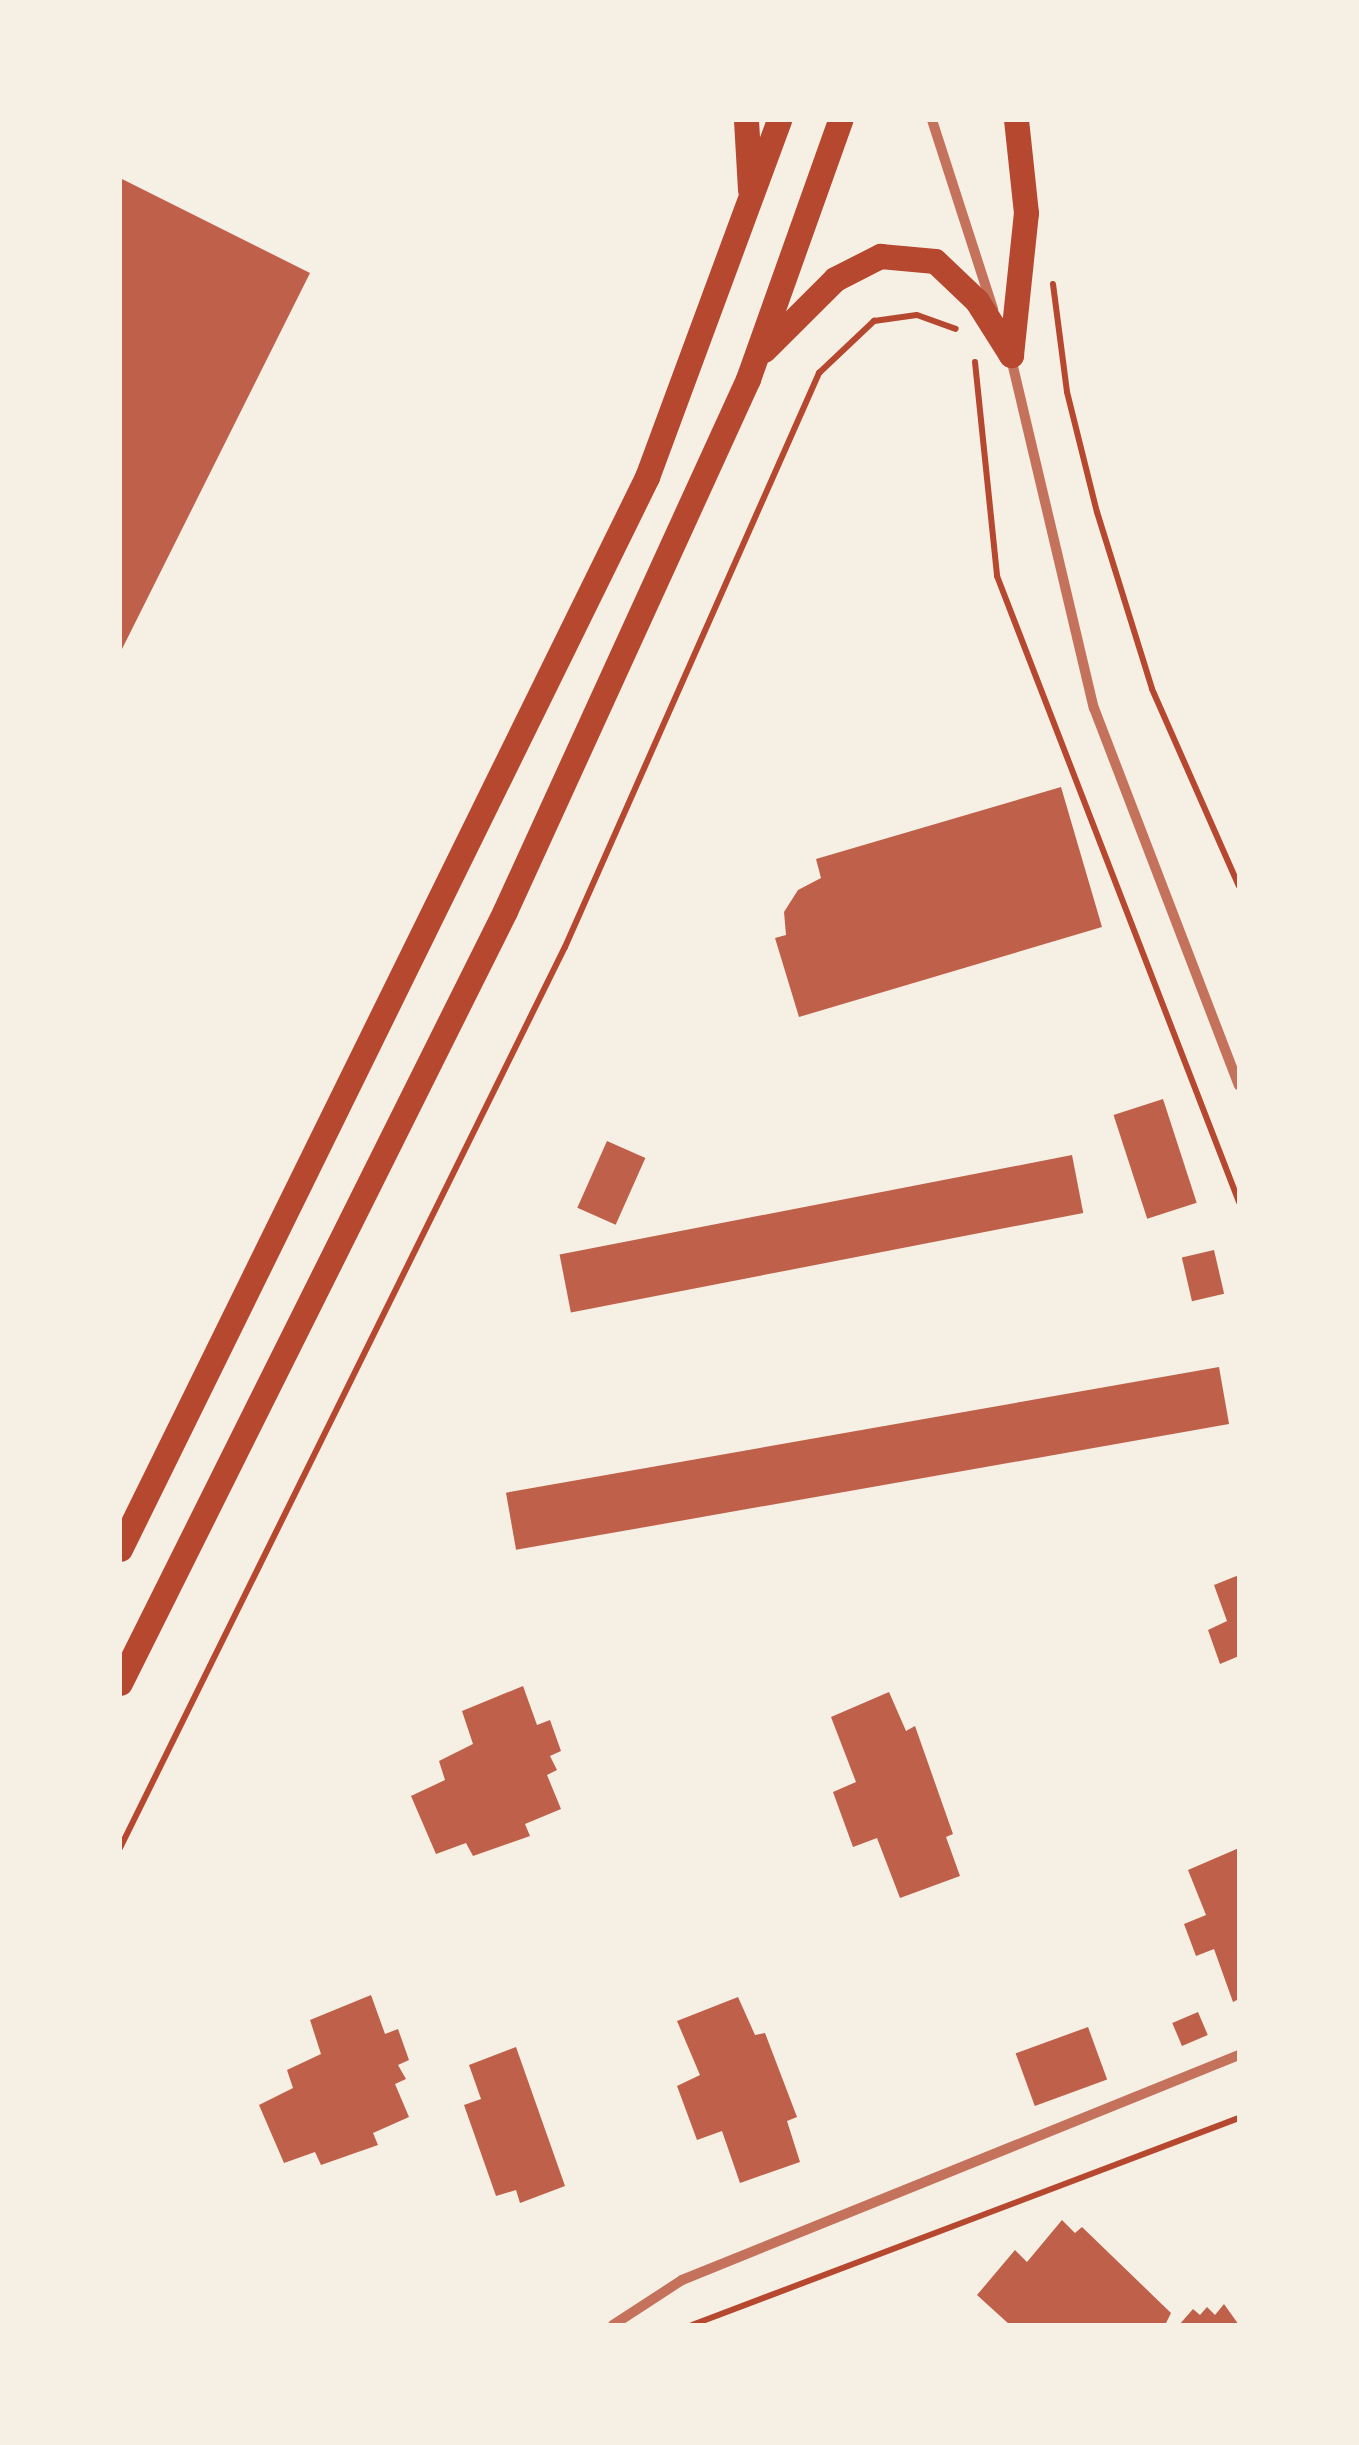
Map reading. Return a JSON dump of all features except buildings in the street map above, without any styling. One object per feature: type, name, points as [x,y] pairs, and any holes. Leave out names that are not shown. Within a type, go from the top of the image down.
[{"type":"main road","points":[[746,120],[750,208]]},
{"type":"main road","points":[[120,1549],[647,477],[750,208],[779,120]]},
{"type":"main road","points":[[120,1683],[505,911],[757,357],[840,120]]},
{"type":"main road","points":[[1011,356],[1026,213],[1016,120]]},
{"type":"main road","points":[[757,357],[835,279],[880,256],[935,262],[977,301],[1011,356]]},
{"type":"street","points":[[932,120],[1011,356],[1094,708],[1239,1085]]},
{"type":"street","points":[[613,2325],[682,2280],[1239,2055]]},
{"type":"path","points":[[1052,276],[1068,392],[1097,512],[1152,689],[1239,886]]},
{"type":"path","points":[[120,1848],[565,947],[819,373],[874,321],[917,315],[956,329],[960,338]]},
{"type":"path","points":[[969,353],[978,368],[997,576],[1239,1202]]},
{"type":"path","points":[[692,2325],[1239,2118]]}]
